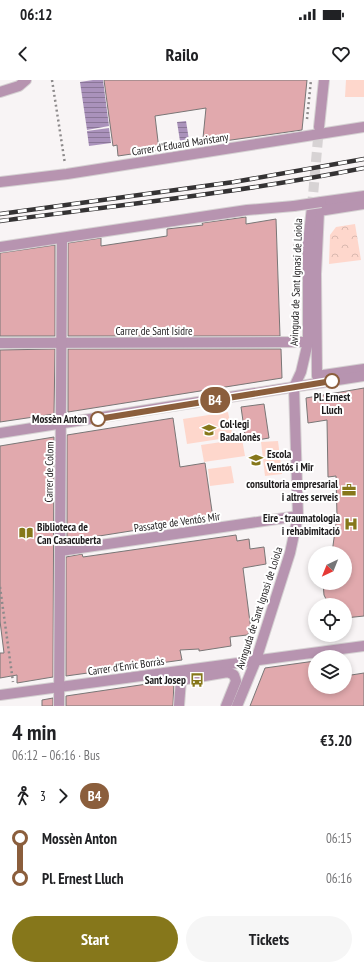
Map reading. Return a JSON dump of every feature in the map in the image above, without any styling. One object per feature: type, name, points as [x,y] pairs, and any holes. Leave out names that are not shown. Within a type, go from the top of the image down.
[{"type":"street","points":[[0,92],[19,86],[26,80]]},
{"type":"street","points":[[319,126],[324,80]]},
{"type":"street","name":"Carrer d'Eduard Maristany","points":[[0,182],[67,174],[364,127]]},
{"type":"street","points":[[0,247],[247,210],[296,210],[364,196]]},
{"type":"street","points":[[364,204],[318,211],[316,274],[317,376],[364,368]]},
{"type":"street","name":"Avinguda de Sant Ignasi de Loiola","points":[[238,706],[256,660],[290,553],[298,516],[294,387],[301,372],[308,342],[308,243],[316,205]]},
{"type":"street","name":"Carrer de Colom","points":[[59,706],[62,238]]},
{"type":"street","name":"Carrer de Sant Isidre","points":[[0,343],[308,342]]},
{"type":"street","points":[[0,433],[61,425],[364,376]]},
{"type":"street","name":"Passatge de Ventós Mir","points":[[60,552],[298,516]]},
{"type":"street","name":"Carrer d'Enric Borràs","points":[[0,695],[364,646]]},
{"type":"street","points":[[179,706],[181,680],[228,672],[234,675],[236,681],[226,706]]},
{"type":"path","points":[[52,80],[67,174]]},
{"type":"path","points":[[306,127],[311,80]]},
{"type":"path","points":[[290,335],[295,330],[296,210]]},
{"type":"path","points":[[0,587],[14,693]]},
{"type":"green space","points":[[346,80],[364,80],[364,97],[345,97]]},
{"type":"green space","points":[[355,224],[361,260],[329,264],[330,235],[336,227]]},
{"type":"green space","points":[[228,412],[233,437],[187,444],[183,419]]},
{"type":"green space","points":[[242,439],[245,456],[204,462],[201,445]]},
{"type":"green space","points":[[278,441],[282,474],[265,476],[261,442]]},
{"type":"green space","points":[[231,466],[234,483],[210,486],[208,469]]},
{"type":"shaded area","points":[[103,80],[109,126],[87,130],[80,82]]},
{"type":"shaded area","points":[[186,121],[189,140],[180,141],[177,122]]},
{"type":"shaded area","points":[[109,128],[111,143],[89,146],[87,131]]},
{"type":"building","points":[[104,80],[307,80],[302,130],[210,143],[210,139],[203,138],[206,108],[155,116],[159,150],[118,156],[117,145],[113,146]]},
{"type":"building","points":[[246,217],[246,224],[276,219],[280,336],[68,336],[68,243],[101,238],[101,246],[167,236],[167,229],[203,225],[202,223]]},
{"type":"building","points":[[55,245],[55,336],[0,336],[0,253]]},
{"type":"building","points":[[55,349],[54,414],[0,422],[0,350]]},
{"type":"building","points":[[68,349],[281,349],[282,378],[68,412]]},
{"type":"building","points":[[364,388],[364,616],[352,617],[352,598],[326,598],[324,595],[324,590],[352,590],[352,546],[333,546],[337,516],[336,476],[328,477],[327,420],[308,423],[306,398]]},
{"type":"building","points":[[264,404],[269,438],[246,442],[241,407]]},
{"type":"building","points":[[173,418],[180,467],[205,463],[213,518],[80,539],[80,541],[67,543],[67,435]]},
{"type":"building","name":"Biblioteca de Can Casacuberta","points":[[54,437],[53,677],[17,683],[17,675],[0,678],[0,653],[4,653],[0,621],[0,446]]},
{"type":"building","points":[[236,535],[237,541],[249,539],[250,549],[264,547],[266,564],[243,568],[251,630],[247,635],[230,637],[231,646],[199,651],[199,649],[180,650],[182,660],[66,676],[66,557],[82,554],[83,557]]},
{"type":"building","points":[[308,662],[308,694],[352,694],[352,675],[364,673],[364,706],[250,706],[265,668]]},
{"type":"building","points":[[174,680],[173,706],[66,706],[66,696]]},
{"type":"building","points":[[53,698],[53,706],[42,706],[42,700]]},
{"type":"tunnel","points":[[312,207],[319,127]]},
{"type":"railway","points":[[0,214],[234,182],[364,159]]},
{"type":"railway","points":[[0,221],[228,191],[319,177],[364,168]]},
{"type":"bus line","name":"B4","points":[[98,419],[332,381]]},
{"type":"place","name":"Pl. Ernest Lluch","points":[[332,381]]},
{"type":"place","name":"Mossèn Anton","points":[[98,419]]},
{"type":"place","name":"Col·legi Badalonès","points":[[209,430]]},
{"type":"place","name":"Escola Ventós i Mir","points":[[256,460]]},
{"type":"place","name":"consultoria empresarial i altres serveis","points":[[349,490]]},
{"type":"place","name":"Eire - traumatologia i rehabimitació","points":[[351,524]]},
{"type":"place","name":"Biblioteca de Can Casacuberta","points":[[26,533]]},
{"type":"place","name":"Sant Josep","points":[[197,680]]}]
